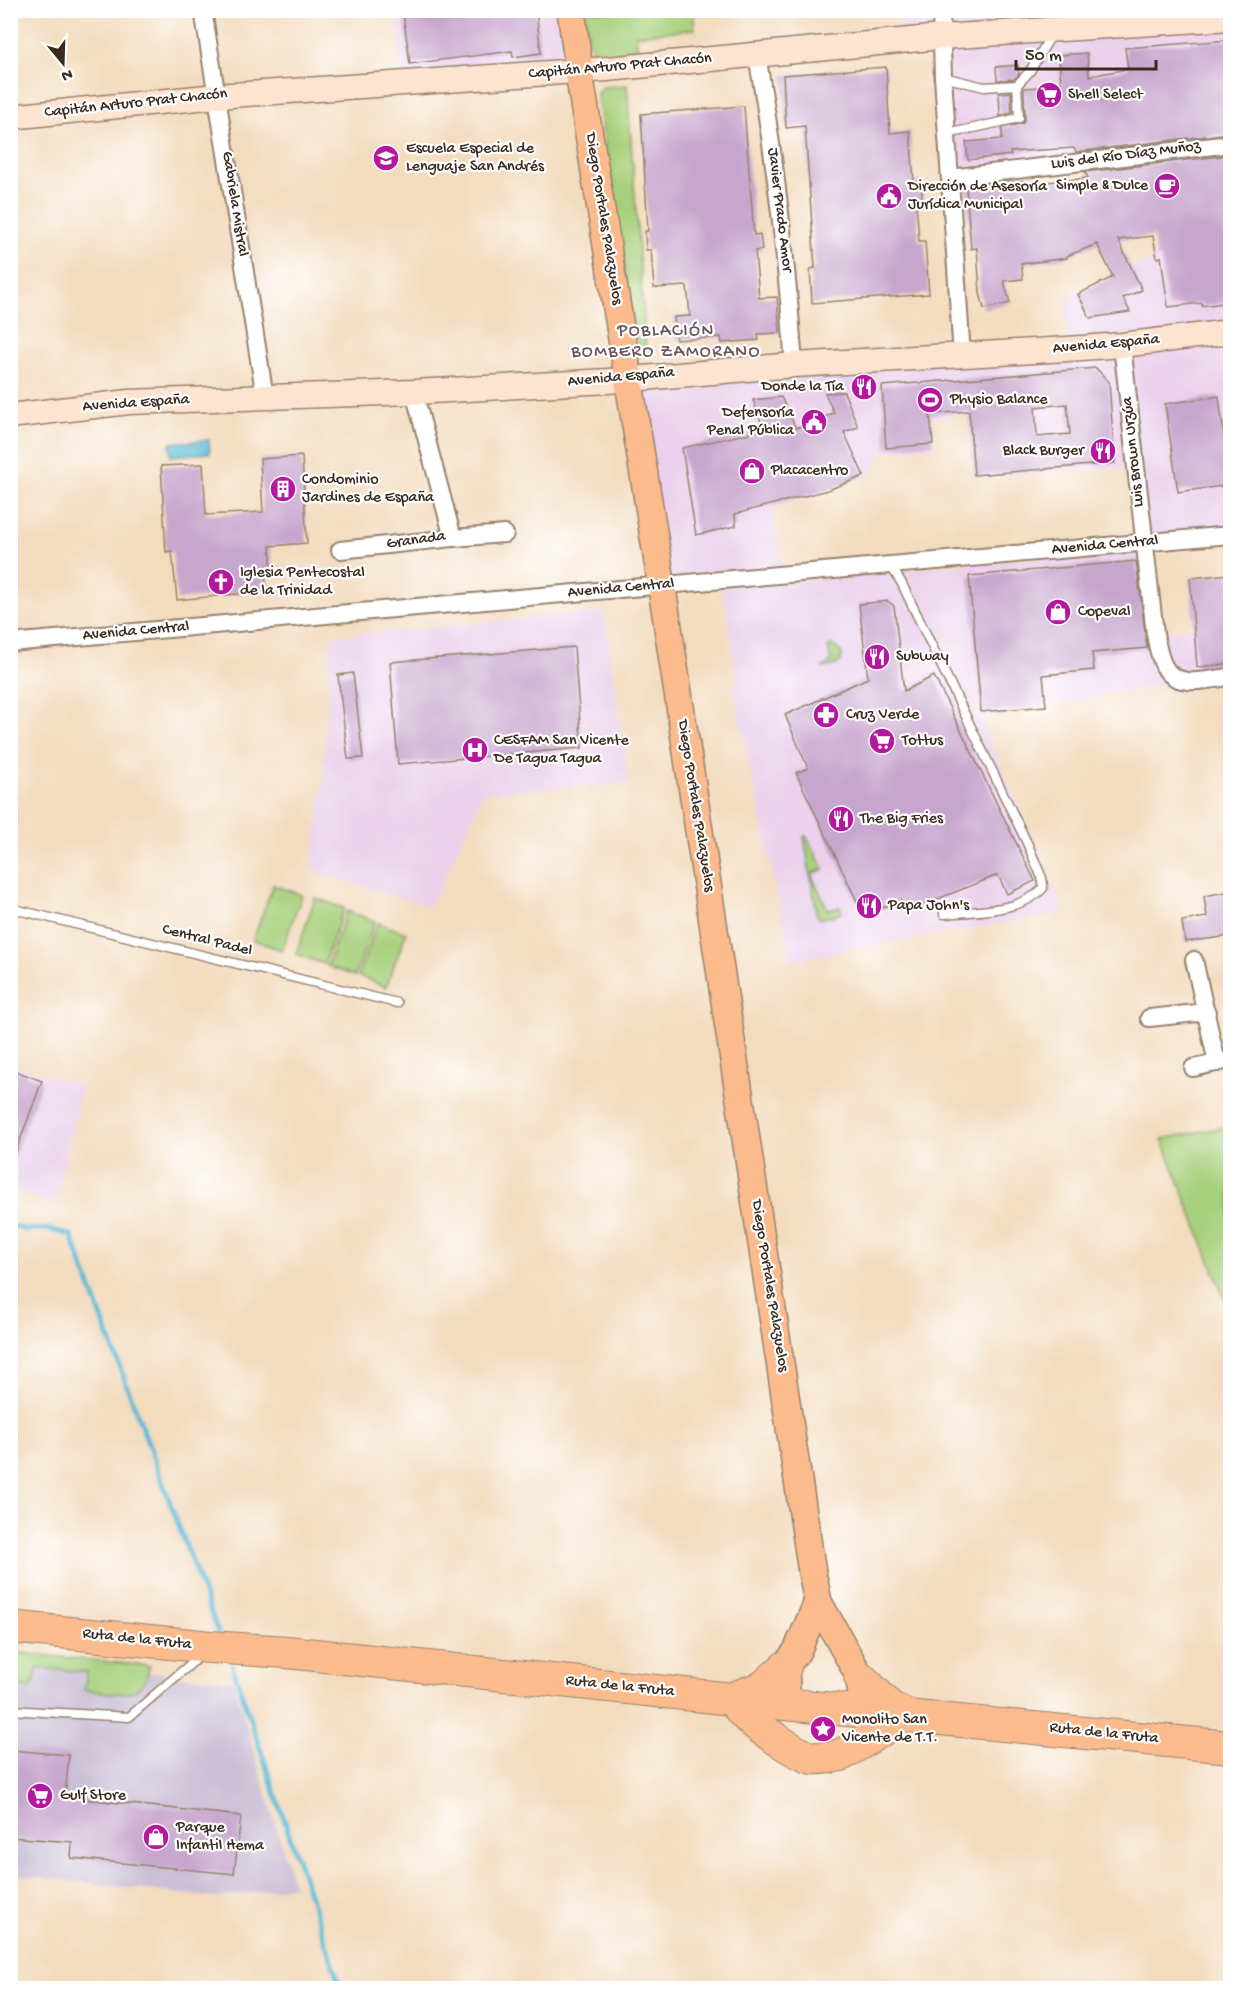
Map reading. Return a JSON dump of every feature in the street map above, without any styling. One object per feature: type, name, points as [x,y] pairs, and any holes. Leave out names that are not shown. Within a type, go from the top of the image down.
[{"type":"highway","name":"Ruta de la Fruta","points":[[10,1627],[210,1647],[287,1652],[732,1699],[1230,1747]]},
{"type":"highway","points":[[785,1666],[763,1688],[732,1699],[745,1716],[801,1755],[830,1758],[850,1749],[907,1715]]},
{"type":"highway","points":[[860,1677],[890,1707],[907,1715]]},
{"type":"highway","points":[[786,1704],[788,1731],[801,1755]]},
{"type":"highway","points":[[850,1749],[862,1728],[862,1711]]},
{"type":"main road","name":"Diego Portales Palazuelos","points":[[571,10],[818,1602]]},
{"type":"main road","points":[[786,1704],[785,1666],[797,1651],[818,1602]]},
{"type":"main road","points":[[818,1602],[860,1677],[862,1711]]},
{"type":"street","name":"Gabriela Mistral","points":[[203,10],[265,397]]},
{"type":"street","points":[[940,10],[962,356]]},
{"type":"street","name":"Capitán Arturo Prat Chacón","points":[[10,117],[217,96],[579,71],[941,37],[1230,18]]},
{"type":"street","name":"Javier Prado Amor","points":[[758,55],[788,276],[794,365]]},
{"type":"street","name":"Luis del Río Díaz Muñoz","points":[[950,178],[1230,144]]},
{"type":"street","name":"Avenida España","points":[[10,416],[129,402],[414,392],[1122,345],[1230,332]]},
{"type":"street","name":"Luis Brown Urzúa","points":[[1122,345],[1143,543],[1155,634],[1164,666],[1172,676],[1180,681],[1230,677]]},
{"type":"street","name":"Granada","points":[[340,550],[453,538],[414,392]]},
{"type":"street","points":[[453,538],[505,534]]},
{"type":"street","name":"Avenida Central","points":[[10,643],[1230,535]]},
{"type":"street","points":[[1193,1068],[1224,1062],[1207,1012],[1194,960]]},
{"type":"street","points":[[1149,1018],[1207,1012]]},
{"type":"lane","points":[[943,77],[984,87],[1017,85],[1030,71],[1055,29]]},
{"type":"lane","points":[[947,134],[1019,117],[1017,85]]},
{"type":"lane","points":[[890,565],[901,582],[1042,878],[1043,888],[1021,903],[991,910],[944,914]]},
{"type":"lane","name":"Central Padel","points":[[10,908],[397,1003]]},
{"type":"lane","points":[[10,1710],[129,1717],[210,1647]]},
{"type":"shaded area","points":[[396,11],[561,11],[568,58],[402,74]]},
{"type":"shaded area","points":[[901,11],[1230,11],[1230,535],[1143,542],[1140,466],[975,478],[968,414],[933,417],[935,447],[882,451],[870,475],[772,509],[783,574],[661,585],[631,395],[663,375],[1067,349],[1066,299],[1157,256],[1168,233],[1156,150],[950,178],[941,37],[902,42]]},
{"type":"shaded area","points":[[1139,549],[1148,635],[1230,622],[1230,677],[1180,681],[981,719],[1065,912],[791,960],[733,686],[737,676],[722,586]]},
{"type":"shaded area","name":"CESFAM San Vicente De Tagua Tagua","points":[[604,612],[629,783],[484,793],[430,907],[311,870],[323,784],[331,636]]},
{"type":"shaded area","points":[[10,1064],[82,1085],[54,1206],[11,1188]]},
{"type":"shaded area","points":[[11,1659],[233,1681],[294,1886],[217,1898],[11,1874]]},
{"type":"green space","points":[[585,11],[693,11],[695,29],[636,35],[638,57],[601,57],[591,48]]},
{"type":"green space","points":[[627,85],[646,351],[638,351],[597,94],[603,87]]},
{"type":"green space","points":[[832,645],[842,653],[841,660],[833,666],[822,668],[831,662],[828,646]]},
{"type":"green space","points":[[806,836],[824,869],[811,874],[828,910],[840,907],[842,913],[820,919],[817,915],[804,837]]},
{"type":"green space","points":[[273,885],[302,895],[282,950],[253,940]]},
{"type":"green space","points":[[315,898],[344,908],[324,964],[296,954]]},
{"type":"green space","points":[[347,911],[375,921],[355,976],[327,966]]},
{"type":"green space","points":[[378,923],[406,933],[386,987],[358,976]]},
{"type":"green space","points":[[1230,1126],[1230,1312],[1162,1139]]},
{"type":"green space","points":[[11,1652],[150,1666],[145,1681],[140,1687],[126,1693],[84,1690],[87,1672],[38,1668],[32,1688],[11,1686]]},
{"type":"water","points":[[209,440],[210,453],[171,456],[170,443]]},
{"type":"building","points":[[427,10],[536,10],[541,53],[513,57],[512,51],[410,64],[403,13]]},
{"type":"building","points":[[1230,40],[1230,133],[1076,152],[1074,148],[1010,152],[1011,155],[968,160],[966,142],[1002,139],[1002,128],[1023,123],[1025,118],[1024,88],[1061,86],[1059,55],[1087,53],[1089,76],[1128,69],[1125,48]]},
{"type":"building","points":[[1018,65],[1019,74],[1014,79],[997,80],[996,67]]},
{"type":"building","points":[[886,67],[890,133],[910,131],[914,182],[921,181],[923,204],[916,204],[919,241],[925,241],[929,294],[812,303],[810,269],[815,268],[805,126],[786,128],[783,75]]},
{"type":"building","points":[[1011,92],[1012,113],[1000,116],[999,93]]},
{"type":"building","points":[[744,106],[754,235],[760,234],[762,250],[755,251],[759,298],[777,297],[780,333],[758,334],[759,340],[722,343],[721,337],[676,340],[674,317],[690,316],[687,286],[654,288],[651,250],[646,250],[645,231],[648,231],[641,114]]},
{"type":"building","points":[[1230,155],[1230,302],[1168,307],[1161,257],[1157,258],[1153,236],[1118,240],[1142,290],[1123,298],[1130,312],[1090,318],[1078,294],[1113,277],[1097,244],[1067,256],[1067,258],[1021,264],[1023,279],[1004,281],[1010,303],[984,309],[980,293],[977,248],[971,249],[966,188],[1025,181],[1026,184],[1088,178],[1085,172]]},
{"type":"building","points":[[1096,368],[1109,382],[1115,463],[974,475],[969,411],[930,414],[933,444],[886,448],[882,386]],"holes":[[[1067,404],[1070,434],[1037,437],[1035,407]]]},
{"type":"building","points":[[844,392],[858,427],[844,432],[864,476],[828,490],[735,514],[736,526],[696,535],[682,448],[764,430],[753,400],[781,397],[796,428],[834,413],[825,393]]},
{"type":"building","points":[[1219,396],[1230,485],[1178,492],[1165,404]]},
{"type":"building","name":"Condominio Jardines de España","points":[[302,456],[307,543],[270,546],[272,571],[265,573],[267,591],[177,600],[172,551],[166,552],[161,466],[203,464],[206,515],[263,512],[260,459]]},
{"type":"building","name":"Copeval","points":[[1136,561],[1147,648],[1092,653],[1094,670],[1043,675],[1046,706],[981,712],[969,576]]},
{"type":"building","points":[[1230,574],[1230,664],[1197,667],[1190,578]]},
{"type":"building","name":"Tottus","points":[[888,601],[894,606],[904,691],[934,676],[1035,881],[1007,894],[998,875],[905,912],[901,900],[864,916],[796,773],[808,768],[785,715],[868,678],[859,604]]},
{"type":"building","points":[[574,647],[582,748],[398,764],[390,662]]},
{"type":"building","points":[[353,673],[363,758],[348,759],[338,675]]},
{"type":"building","points":[[1226,892],[1230,936],[1185,942],[1182,921],[1207,917],[1204,896]]},
{"type":"building","points":[[10,1069],[42,1081],[12,1162],[10,1161]]},
{"type":"building","name":"Parque Infantil Hema","points":[[10,1750],[69,1755],[65,1797],[241,1816],[234,1874],[71,1858],[72,1842],[10,1837]]},
{"type":"waterway","points":[[10,1224],[25,1230],[47,1229],[71,1235],[218,1632]]},
{"type":"waterway","points":[[232,1665],[341,1988]]},
{"type":"place","name":"Shell Select","points":[[1049,95]]},
{"type":"place","name":"Escuela Especial de Lenguaje San Andrés","points":[[386,158]]},
{"type":"place","name":"Simple & Dulce","points":[[1167,186]]},
{"type":"place","name":"Dirección de Asesoría Jurídica Municipal","points":[[889,196]]},
{"type":"place","name":"Donde la Tía","points":[[864,387]]},
{"type":"place","name":"Physio Balance","points":[[930,400]]},
{"type":"place","name":"Defensoría Penal Pública","points":[[814,422]]},
{"type":"place","name":"Black Burger","points":[[1103,451]]},
{"type":"place","name":"Placacentro","points":[[752,471]]},
{"type":"place","name":"Condominio Jardines de España","points":[[283,489]]},
{"type":"place","name":"Iglesia Pentecostal de la Trinidad","points":[[221,582]]},
{"type":"place","name":"Copeval","points":[[1058,612]]},
{"type":"place","name":"Subway","points":[[877,657]]},
{"type":"place","name":"Cruz Verde","points":[[826,715]]},
{"type":"place","name":"Tottus","points":[[882,741]]},
{"type":"place","name":"CESFAM San Vicente De Tagua Tagua","points":[[475,750]]},
{"type":"place","name":"The Big Fries","points":[[841,819]]},
{"type":"place","name":"Papa John's","points":[[869,906]]},
{"type":"place","name":"Monolito San Vicente de T.T.","points":[[823,1729]]},
{"type":"place","name":"Gulf Store","points":[[40,1796]]},
{"type":"place","name":"Parque Infantil Hema","points":[[156,1837]]},
{"type":"district","name":"POBLACIÓN BOMBERO ZAMORANO","points":[[666,341]]}]
